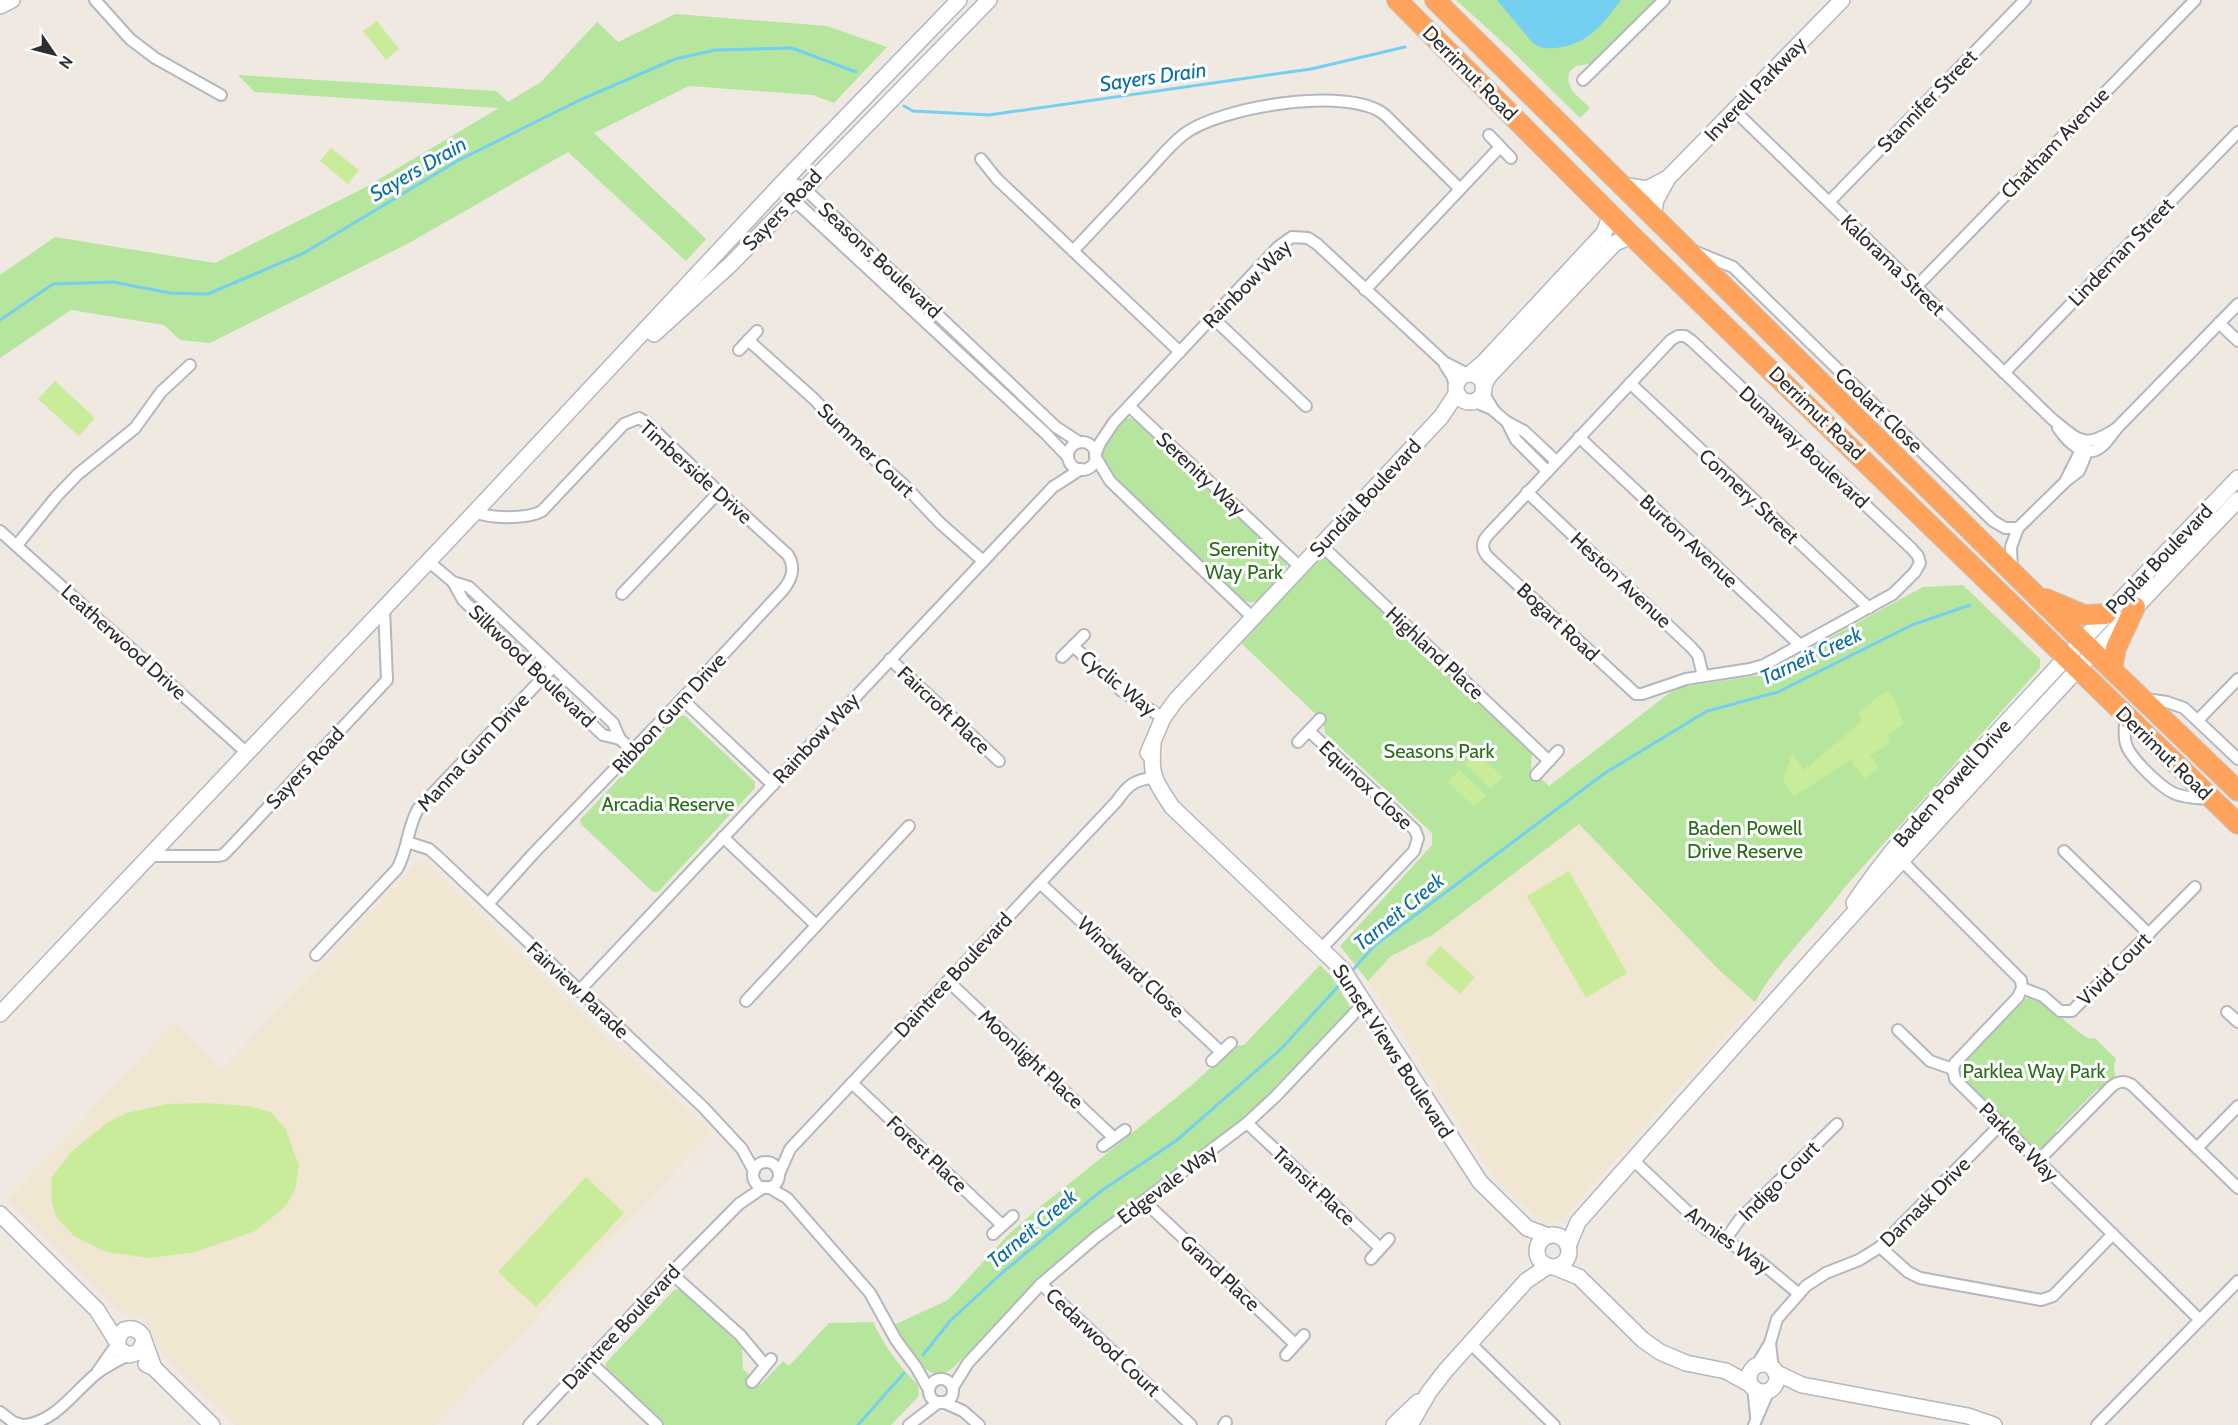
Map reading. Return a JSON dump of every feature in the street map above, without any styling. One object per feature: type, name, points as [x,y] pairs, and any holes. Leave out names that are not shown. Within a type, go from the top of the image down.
[{"type":"highway","name":"Derrimut Road","points":[[1397,0],[1632,236],[1900,493],[2071,663],[2238,824]]},
{"type":"highway","name":"Derrimut Road","points":[[1435,0],[2087,646],[2238,791]]},
{"type":"highway","points":[[2035,594],[2084,615],[2106,614]]},
{"type":"highway","points":[[2112,669],[2116,648],[2134,608]]},
{"type":"street","points":[[0,6],[12,0]]},
{"type":"street","points":[[94,0],[130,39],[155,58],[221,95]]},
{"type":"street","name":"Sayers Road","points":[[0,1014],[475,512],[785,180],[959,0]]},
{"type":"street","name":"Sayers Road","points":[[568,413],[730,264],[989,0]]},
{"type":"street","points":[[1583,80],[1664,0]]},
{"type":"street","name":"Inverell Parkway","points":[[1653,216],[1656,200],[1668,178],[1842,0]]},
{"type":"street","name":"Stannifer Street","points":[[1829,202],[2025,0]]},
{"type":"street","name":"Chatham Avenue","points":[[1916,287],[2195,0]]},
{"type":"street","points":[[1073,251],[1183,135],[1230,114],[1266,106],[1322,100],[1373,108],[1384,115],[1460,189]]},
{"type":"street","name":"Kalorama Street","points":[[1734,110],[2004,373],[2084,447]]},
{"type":"street","name":"Lindeman Street","points":[[2004,373],[2238,132]]},
{"type":"street","points":[[1489,135],[1511,158]]},
{"type":"street","points":[[1365,290],[1500,147]]},
{"type":"street","points":[[981,159],[997,179],[1180,352]]},
{"type":"street","name":"Inverell Parkway","points":[[1622,185],[1647,189],[1668,178]]},
{"type":"street","name":"Seasons Boulevard","points":[[785,180],[804,188],[1056,427],[1082,442]]},
{"type":"street","name":"Seasons Boulevard","points":[[785,180],[793,199],[1045,433],[1068,458]]},
{"type":"street","points":[[1469,374],[1484,362],[1604,233],[1611,214]]},
{"type":"street","name":"Sundial Boulevard","points":[[1148,780],[1153,744],[1163,718],[1176,700],[1441,417],[1489,376],[1615,243],[1632,236]]},
{"type":"street","name":"Rainbow Way","points":[[1095,455],[1114,422],[1278,248],[1292,237],[1303,237],[1312,241],[1444,362],[1469,374]]},
{"type":"street","name":"Coolart Close","points":[[1686,249],[1732,267],[1993,521],[2005,528],[2018,528]]},
{"type":"street","points":[[2012,571],[2011,547],[2018,528],[2066,481],[2084,447],[2117,428],[2238,304]]},
{"type":"street","points":[[1212,317],[1306,405]]},
{"type":"street","points":[[2220,323],[2238,341]]},
{"type":"street","points":[[739,350],[757,331]]},
{"type":"street","name":"Dunaway Boulevard","points":[[1630,383],[1671,340],[1682,336],[1692,341],[1918,556],[1920,563],[1915,573],[1897,591],[1869,608]]},
{"type":"street","name":"Summer Court","points":[[748,340],[814,399],[856,444],[902,483],[940,524],[983,561]]},
{"type":"street","name":"Rainbow Way","points":[[1444,362],[1452,376],[1470,393]]},
{"type":"street","points":[[17,545],[78,474],[135,428],[161,392],[190,365]]},
{"type":"street","points":[[1469,374],[1478,376],[1470,393],[1507,422],[1524,431],[1556,461]]},
{"type":"street","points":[[1527,492],[1630,383]]},
{"type":"street","name":"Connery Street","points":[[1630,383],[1869,608]]},
{"type":"street","name":"Serenity Way","points":[[1129,406],[1300,567]]},
{"type":"street","name":"Timberside Drive","points":[[475,512],[484,516],[526,516],[542,511],[624,424],[634,418],[639,418],[788,555],[793,570]]},
{"type":"street","name":"Rainbow Way","points":[[1082,442],[1114,422]]},
{"type":"street","points":[[1507,422],[1516,440],[1547,471]]},
{"type":"street","name":"Burton Avenue","points":[[1579,437],[1800,645]]},
{"type":"street","points":[[1524,448],[1533,439]]},
{"type":"street","points":[[1110,481],[1074,467],[1068,458],[1070,449],[1082,442],[1092,447],[1110,481],[1253,618]]},
{"type":"street","points":[[1082,469],[1093,463],[1095,455]]},
{"type":"street","name":"Rainbow Way","points":[[1053,487],[1068,458]]},
{"type":"street","name":"Rainbow Way","points":[[579,991],[1053,487],[1082,469]]},
{"type":"street","name":"Poplar Boulevard","points":[[2087,646],[2106,614],[2238,478]]},
{"type":"street","points":[[622,594],[719,492]]},
{"type":"street","name":"Bogart Road","points":[[1527,492],[1487,536],[1483,543],[1483,550],[1634,693],[1642,694],[1677,681],[1703,676]]},
{"type":"street","name":"Heston Avenue","points":[[1527,492],[1691,647],[1698,655],[1703,676]]},
{"type":"street","name":"Poplar Boulevard","points":[[2087,646],[2134,608],[2238,500]]},
{"type":"street","name":"Leatherwood Drive","points":[[0,531],[247,753]]},
{"type":"street","name":"Highland Place","points":[[1321,545],[1549,761]]},
{"type":"street","name":"Silkwood Boulevard","points":[[428,561],[453,582],[463,600],[603,735],[620,739]]},
{"type":"street","name":"Ribbon Gum Drive","points":[[488,904],[783,590],[791,580],[793,570]]},
{"type":"street","name":"Silkwood Boulevard","points":[[453,582],[469,587],[613,723],[620,739],[633,751]]},
{"type":"street","name":"Sayers Road","points":[[150,856],[218,856],[223,855],[231,847],[387,680],[384,608]]},
{"type":"street","points":[[1703,676],[1758,667],[1869,608]]},
{"type":"street","name":"Cyclic Way","points":[[1062,657],[1084,635]]},
{"type":"street","name":"Cyclic Way","points":[[1073,646],[1122,691],[1163,718]]},
{"type":"street","name":"Baden Powell Drive","points":[[1394,1425],[1429,1392],[1833,934],[1897,856],[2087,646]]},
{"type":"street","name":"Faircroft Place","points":[[890,659],[999,761]]},
{"type":"street","name":"Manna Gum Drive","points":[[316,954],[397,869],[402,861],[411,824],[418,809],[553,666]]},
{"type":"street","points":[[2198,720],[2238,679]]},
{"type":"street","points":[[682,699],[772,784]]},
{"type":"street","points":[[2143,699],[2184,708],[2238,759]]},
{"type":"street","name":"Equinox Close","points":[[1298,742],[1320,719]]},
{"type":"street","name":"Equinox Close","points":[[1309,731],[1415,830],[1418,838],[1414,851],[1322,948]]},
{"type":"street","points":[[1536,775],[1558,751]]},
{"type":"street","name":"Sunset Views Boulevard","points":[[1148,780],[1173,807],[1322,948],[1347,976],[1473,1173],[1488,1191],[1552,1251]]},
{"type":"street","name":"Daintree Boulevard","points":[[767,1162],[790,1149],[1117,801],[1128,786],[1148,780]]},
{"type":"street","points":[[746,1000],[909,826]]},
{"type":"street","points":[[723,837],[816,925]]},
{"type":"street","name":"Fairview Parade","points":[[407,842],[429,849],[721,1124],[742,1149],[754,1174]]},
{"type":"street","points":[[2064,851],[2149,934]]},
{"type":"street","points":[[1897,856],[2016,974],[2022,988],[2018,997],[1961,1056],[1953,1069],[1930,1061],[1898,1030]]},
{"type":"street","name":"Windward Close","points":[[1040,883],[1221,1052]]},
{"type":"street","name":"Vivid Court","points":[[2022,988],[2043,996],[2060,1011],[2072,1011],[2195,887]]},
{"type":"street","name":"Moonlight Place","points":[[948,981],[1113,1137]]},
{"type":"street","name":"Sayers Road","points":[[0,1019],[21,993]]},
{"type":"street","name":"Edgevale Way","points":[[953,1389],[968,1362],[1041,1284],[1083,1247],[1247,1123],[1365,1003]]},
{"type":"street","points":[[2227,1012],[2238,1022]]},
{"type":"street","points":[[1212,1061],[1231,1042]]},
{"type":"street","name":"Parklea Way","points":[[1953,1069],[1955,1078],[2200,1320]]},
{"type":"street","points":[[2038,1161],[2111,1087],[2121,1081],[2132,1085],[2238,1188]]},
{"type":"street","name":"Forest Place","points":[[852,1083],[1002,1225]]},
{"type":"street","points":[[2197,1148],[2238,1106]]},
{"type":"street","name":"Transit Place","points":[[1247,1123],[1380,1248]]},
{"type":"street","name":"Indigo Court","points":[[1725,1240],[1740,1220],[1836,1124]]},
{"type":"street","name":"Damask Drive","points":[[1753,1377],[1778,1319],[1799,1294],[1826,1273],[1859,1260],[1880,1248],[2001,1124]]},
{"type":"street","points":[[1103,1146],[1125,1130]]},
{"type":"street","name":"Fairview Parade","points":[[742,1149],[767,1162]]},
{"type":"street","name":"Daintree Boulevard","points":[[778,1176],[790,1149]]},
{"type":"street","name":"Annies Way","points":[[1633,1160],[1698,1222],[1758,1260],[1799,1294]]},
{"type":"street","points":[[787,1198],[757,1184],[754,1174],[759,1165],[767,1162],[776,1166],[787,1198],[870,1293],[896,1340],[916,1366],[933,1400],[963,1411],[979,1425]]},
{"type":"street","name":"Daintree Boulevard","points":[[739,1204],[754,1174]]},
{"type":"street","points":[[766,1187],[775,1184],[778,1176]]},
{"type":"street","name":"Daintree Boulevard","points":[[529,1425],[739,1204],[766,1187]]},
{"type":"street","name":"Grand Place","points":[[1144,1201],[1296,1344]]},
{"type":"street","points":[[0,1214],[97,1311],[123,1349],[154,1368],[212,1425]]},
{"type":"street","points":[[993,1234],[1013,1216]]},
{"type":"street","points":[[1880,1248],[1908,1272],[1920,1278],[2041,1300],[2053,1296],[2113,1234]]},
{"type":"street","points":[[1371,1259],[1389,1239]]},
{"type":"street","points":[[1552,1251],[1643,1340],[1660,1352],[1686,1363],[1753,1377]]},
{"type":"street","points":[[671,1273],[768,1362],[752,1382]]},
{"type":"street","points":[[2097,1425],[2238,1281]]},
{"type":"street","name":"Cedarwood Court","points":[[1041,1284],[1191,1425]]},
{"type":"street","points":[[97,1311],[139,1331],[154,1368]]},
{"type":"street","points":[[123,1349],[120,1333],[129,1328]]},
{"type":"street","points":[[1286,1355],[1304,1335]]},
{"type":"street","points":[[123,1349],[139,1352],[144,1341]]},
{"type":"street","name":"Damask Drive","points":[[1770,1342],[1774,1371]]},
{"type":"street","points":[[1470,1343],[1554,1425]]},
{"type":"street","points":[[0,1412],[13,1422],[24,1425],[48,1422],[123,1349]]},
{"type":"street","points":[[589,1361],[657,1425]]},
{"type":"street","name":"Edgevale Way","points":[[940,1379],[968,1362]]},
{"type":"street","points":[[1755,1421],[1753,1377],[1763,1364],[1802,1385],[1968,1416],[1994,1425]]},
{"type":"street","points":[[916,1366],[948,1381],[963,1411]]},
{"type":"street","points":[[1755,1421],[1776,1381],[1774,1371]]},
{"type":"street","points":[[1753,1377],[1759,1391],[1802,1385]]},
{"type":"street","points":[[912,1422],[930,1392],[932,1383],[940,1379]]},
{"type":"street","points":[[912,1422],[950,1398],[953,1389]]},
{"type":"street","name":"Baden Powell Drive","points":[[1410,1425],[1429,1392]]},
{"type":"shaded area","points":[[1579,824],[1718,969],[1755,1002],[1560,1222],[1543,1223],[1502,1186],[1490,1171],[1368,981],[1391,956],[1434,934]]},
{"type":"shaded area","points":[[422,859],[566,1000],[712,1132],[435,1425],[235,1425],[158,1349],[152,1332],[142,1316],[137,1318],[123,1314],[8,1199],[174,1022],[222,1069]]},
{"type":"green space","points":[[1456,0],[1658,0],[1595,63],[1576,66],[1569,72],[1568,80],[1572,91],[1590,108],[1580,118]]},
{"type":"green space","points":[[675,14],[827,26],[887,47],[834,103],[813,95],[689,86],[594,133],[706,239],[686,261],[568,152],[407,244],[210,343],[180,340],[164,325],[71,310],[0,358],[0,275],[55,237],[215,263],[366,187],[499,108],[255,92],[238,75],[496,91],[508,102],[541,82],[597,22],[618,42]]},
{"type":"green space","points":[[377,21],[399,49],[386,60],[363,31]]},
{"type":"green space","points":[[331,148],[359,170],[348,184],[320,161]]},
{"type":"green space","points":[[55,381],[95,418],[79,436],[38,399]]},
{"type":"green space","name":"Serenity Way Park","points":[[1128,418],[1135,419],[1286,560],[1287,571],[1262,599],[1256,602],[1244,600],[1111,475],[1101,457],[1101,452],[1110,435]]},
{"type":"green space","points":[[1317,559],[1329,559],[1532,750],[1531,769],[1549,786],[1676,688],[1761,675],[1923,587],[1963,585],[2040,659],[2040,668],[1844,888],[1775,972],[1755,1002],[1718,969],[1579,824],[1434,934],[1391,956],[1368,981],[1340,946],[1432,845],[1432,833],[1325,733],[1323,721],[1239,641]]},
{"type":"green space","points":[[1888,691],[1894,698],[1904,724],[1886,736],[1889,744],[1870,755],[1879,768],[1864,779],[1851,760],[1794,796],[1783,781],[1792,753],[1804,770],[1862,721],[1858,714],[1877,697]]},
{"type":"green space","name":"Arcadia Reserve","points":[[678,716],[685,716],[755,782],[755,788],[658,892],[653,892],[581,824],[580,820]]},
{"type":"green space","points":[[1476,752],[1503,777],[1491,789],[1465,764]]},
{"type":"green space","points":[[1459,770],[1486,795],[1474,807],[1448,782]]},
{"type":"green space","points":[[1569,871],[1627,973],[1586,998],[1527,896]]},
{"type":"green space","points":[[1440,946],[1475,977],[1460,994],[1425,963]]},
{"type":"green space","points":[[1320,965],[1331,976],[1351,1008],[1247,1116],[1058,1261],[954,1367],[942,1374],[935,1374],[920,1364],[907,1348],[894,1325],[948,1300],[1008,1235],[1035,1211],[1192,1085],[1234,1046],[1244,1045]]},
{"type":"green space","name":"Parklea Way Park","points":[[2030,997],[2043,1003],[2083,1035],[2090,1039],[2095,1038],[2116,1059],[2115,1077],[2103,1089],[2097,1089],[2056,1131],[2056,1136],[2044,1147],[2038,1149],[2029,1145],[1963,1081],[1960,1073],[1962,1063],[2021,1001]]},
{"type":"green space","points":[[205,1103],[248,1106],[271,1112],[286,1130],[299,1166],[295,1190],[285,1207],[255,1231],[195,1252],[150,1258],[106,1252],[74,1236],[57,1218],[52,1204],[51,1178],[71,1152],[107,1123],[126,1113],[168,1104]]},
{"type":"green space","points":[[586,1177],[624,1213],[536,1307],[498,1272]]},
{"type":"green space","points":[[681,1289],[742,1347],[743,1369],[760,1385],[783,1361],[789,1366],[829,1323],[873,1322],[893,1356],[918,1385],[919,1396],[891,1425],[665,1425],[606,1369],[606,1363],[674,1290]]},
{"type":"water","points":[[1497,0],[1621,0],[1600,25],[1585,38],[1567,46],[1549,48],[1533,43]]},
{"type":"waterway","name":"Sayers Drain","points":[[904,106],[913,111],[989,115],[1311,69],[1405,47]]},
{"type":"waterway","name":"Sayers Drain","points":[[0,320],[53,284],[113,282],[170,293],[208,294],[304,253],[459,160],[582,99],[675,59],[715,50],[792,48],[856,72]]},
{"type":"waterway","name":"Tarneit Creek","points":[[1351,972],[1374,946],[1605,773],[1707,711],[1778,692],[1912,625],[1970,605]]},
{"type":"waterway","name":"Tarneit Creek","points":[[923,1355],[950,1321],[1003,1272],[1101,1191],[1177,1140],[1281,1049],[1343,981]]},
{"type":"waterway","name":"Tarneit Creek","points":[[858,1425],[904,1373]]},
{"type":"park label","name":"Seasons Park","points":[[1439,751]]},
{"type":"park label","name":"Baden Powell Drive Reserve","points":[[1745,840]]}]
